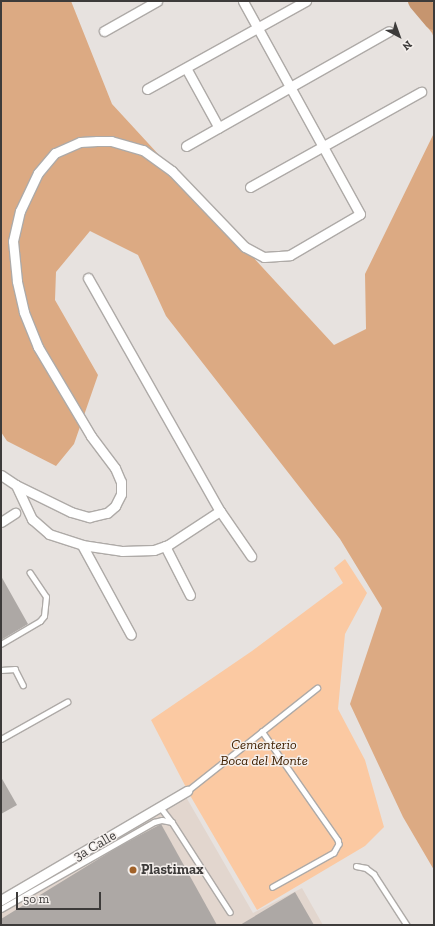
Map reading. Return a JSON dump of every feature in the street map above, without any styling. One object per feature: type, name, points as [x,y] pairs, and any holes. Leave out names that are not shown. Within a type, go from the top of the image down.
[{"type":"street","points":[[104,31],[157,1]]},
{"type":"street","points":[[1,475],[16,486],[71,512],[95,517],[107,513],[115,506],[122,489],[115,468],[87,430],[38,347],[20,299],[13,256],[15,229],[26,196],[47,160],[66,147],[96,141],[112,141],[143,150],[172,171],[251,252],[264,256],[281,257],[317,240],[360,214],[243,1]]},
{"type":"street","points":[[147,89],[306,1]]},
{"type":"street","points":[[186,146],[389,31]]},
{"type":"street","points":[[186,68],[219,128]]},
{"type":"street","points":[[250,187],[421,92]]},
{"type":"street","points":[[88,278],[220,511],[251,556]]},
{"type":"street","points":[[16,486],[24,507],[37,525],[49,534],[82,544],[122,551],[154,550],[165,546],[220,511]]},
{"type":"street","points":[[1,522],[15,513]]},
{"type":"street","points":[[82,544],[131,636]]},
{"type":"street","points":[[165,546],[190,595]]},
{"type":"street","name":"3a Calle","points":[[1,900],[162,808],[187,791]]},
{"type":"lane","points":[[1,644],[40,621],[44,616],[46,596],[30,573]]},
{"type":"lane","points":[[1,670],[9,668],[14,669],[24,685]]},
{"type":"lane","points":[[187,791],[262,730],[317,688]]},
{"type":"lane","points":[[1,739],[67,702]]},
{"type":"lane","points":[[262,730],[338,840],[339,844],[334,853],[273,887]]},
{"type":"lane","points":[[162,808],[230,912]]},
{"type":"lane","points":[[1,909],[154,822],[172,822]]},
{"type":"lane","points":[[356,866],[366,868],[374,874],[407,925]]},
{"type":"shaded area","points":[[1,1],[71,1],[112,104],[334,345],[366,329],[365,274],[434,133],[434,870],[403,817],[350,704],[382,608],[340,539],[166,316],[138,255],[90,231],[56,272],[55,300],[98,375],[74,444],[56,466],[7,441],[1,432]]},
{"type":"shaded area","points":[[407,1],[434,1],[434,38],[432,33]]},
{"type":"shaded area","name":"Plastimax","points":[[186,797],[253,913],[302,888],[323,925],[1,925],[1,912]]},
{"type":"green space","name":"Cementerio Boca del Monte","points":[[345,559],[367,593],[345,634],[338,709],[365,760],[384,827],[365,846],[257,910],[191,797],[151,720],[252,651],[343,583],[334,568]]},
{"type":"building","points":[[1,576],[28,624],[1,640]]},
{"type":"building","points":[[1,777],[17,805],[1,814]]},
{"type":"building","name":"Plastimax","points":[[161,824],[217,925],[1,925],[1,919],[118,847]]},
{"type":"building","points":[[295,892],[314,925],[240,925]]},
{"type":"waterway","points":[[418,1],[434,20]]},
{"type":"place","name":"Plastimax","points":[[133,870]]}]
